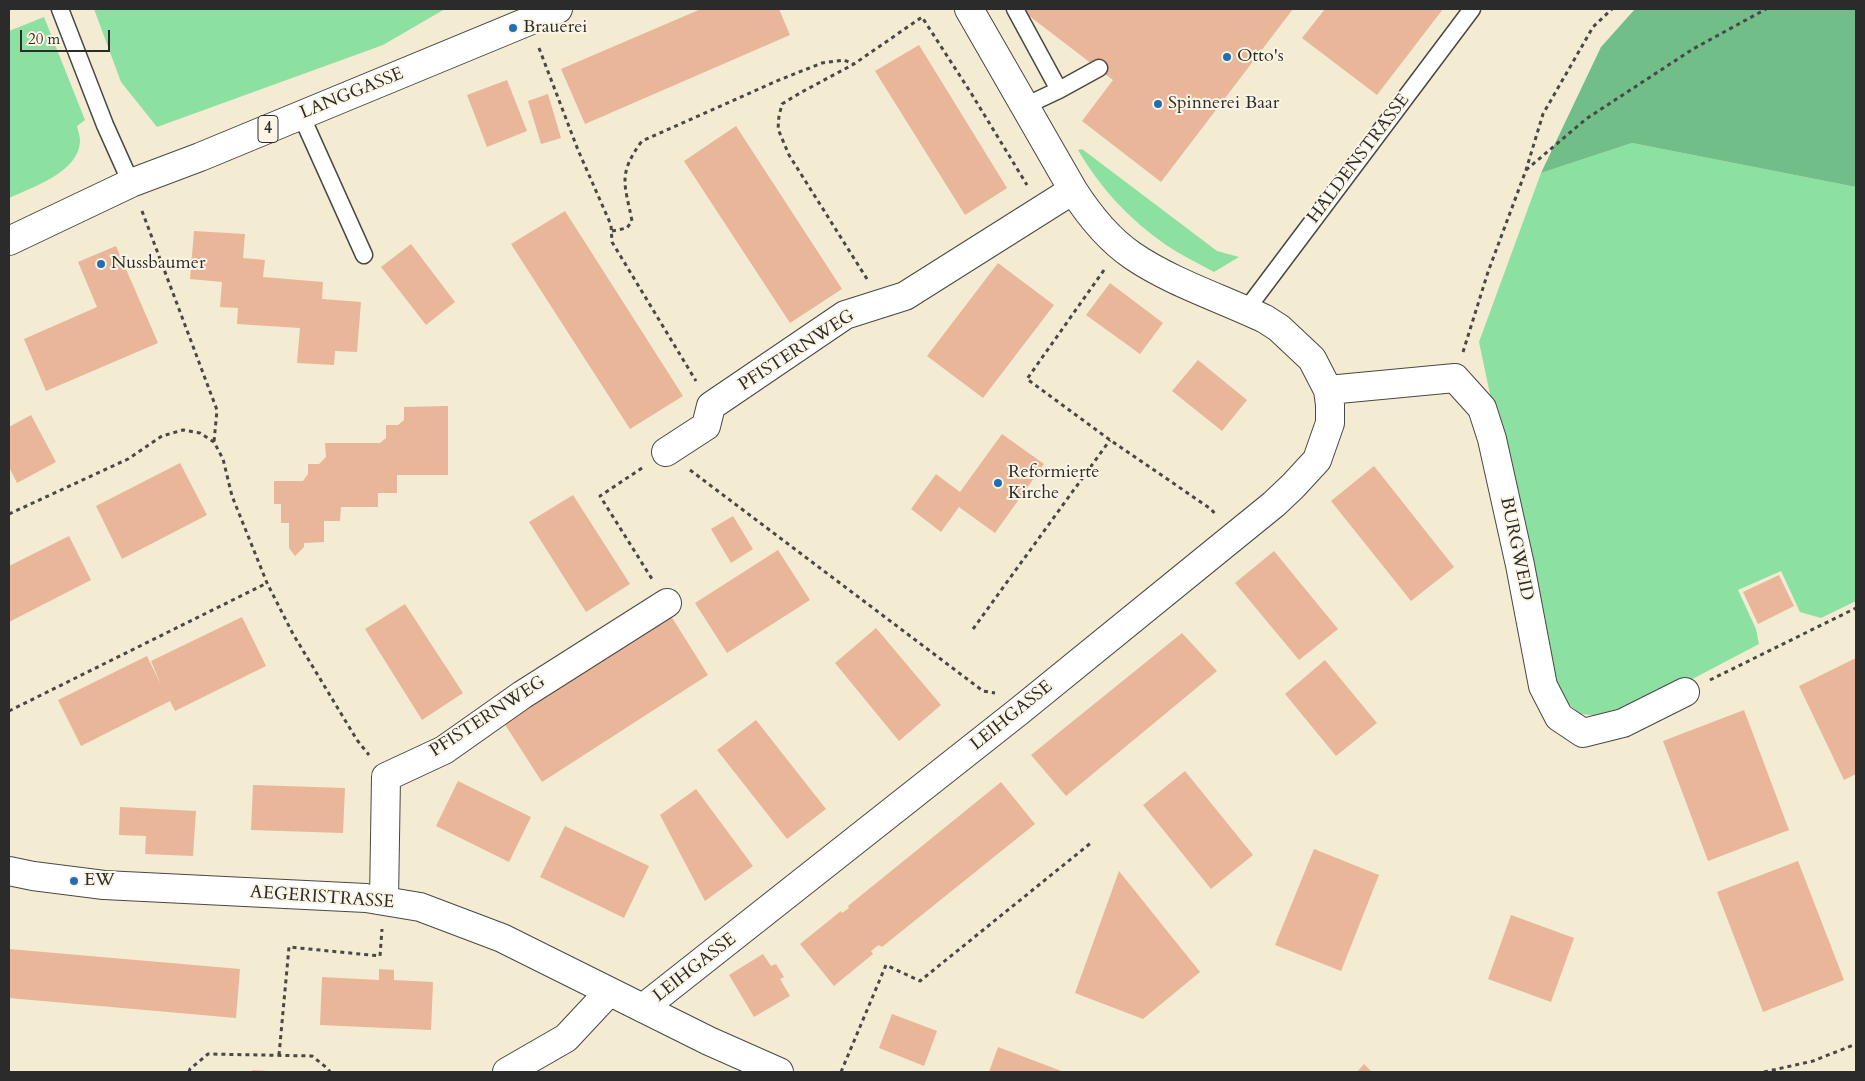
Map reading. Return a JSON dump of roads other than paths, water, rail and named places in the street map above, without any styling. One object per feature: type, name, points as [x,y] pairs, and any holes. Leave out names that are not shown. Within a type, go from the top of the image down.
[{"type":"street","name":"LANGGASSE","points":[[9,241],[131,183],[558,9]]},
{"type":"street","points":[[969,9],[1073,190],[1083,206],[1099,225],[1120,246],[1157,270],[1246,310],[1279,328],[1312,359],[1328,390]]},
{"type":"street","name":"PFISTERNWEG","points":[[666,452],[706,426],[711,406],[846,315],[904,296],[1073,190]]},
{"type":"street","name":"BURGWEID","points":[[1328,390],[1455,378],[1482,408],[1492,438],[1520,565],[1543,686],[1560,717],[1583,733],[1623,723],[1685,692]]},
{"type":"street","name":"LEIHGASSE","points":[[643,1008],[1018,712],[1294,486],[1317,460],[1330,423],[1328,390]]},
{"type":"street","name":"PFISTERNWEG","points":[[384,900],[386,777],[444,750],[522,694],[667,603]]},
{"type":"street","name":"AEGERISTRASSE","points":[[9,871],[104,885],[366,898],[420,907],[502,938],[748,1060],[779,1072]]},
{"type":"street","points":[[507,1072],[566,1038],[609,992]]},
{"type":"lane","points":[[60,9],[105,125],[131,183]]},
{"type":"lane","points":[[1015,9],[1059,90]]},
{"type":"lane","name":"HALDENSTRASSE","points":[[1246,310],[1472,9]]},
{"type":"lane","points":[[1025,106],[1099,68]]},
{"type":"lane","points":[[301,115],[364,255]]},
{"type":"place","name":"Brauerei","points":[[513,28]]},
{"type":"place","name":"Otto's","points":[[1227,57]]},
{"type":"place","name":"Spinnerei Baar","points":[[1158,104]]},
{"type":"place","name":"Nussbaumer","points":[[101,264]]},
{"type":"place","name":"Reformierte Kirche","points":[[998,483]]},
{"type":"place","name":"EW","points":[[74,881]]}]
